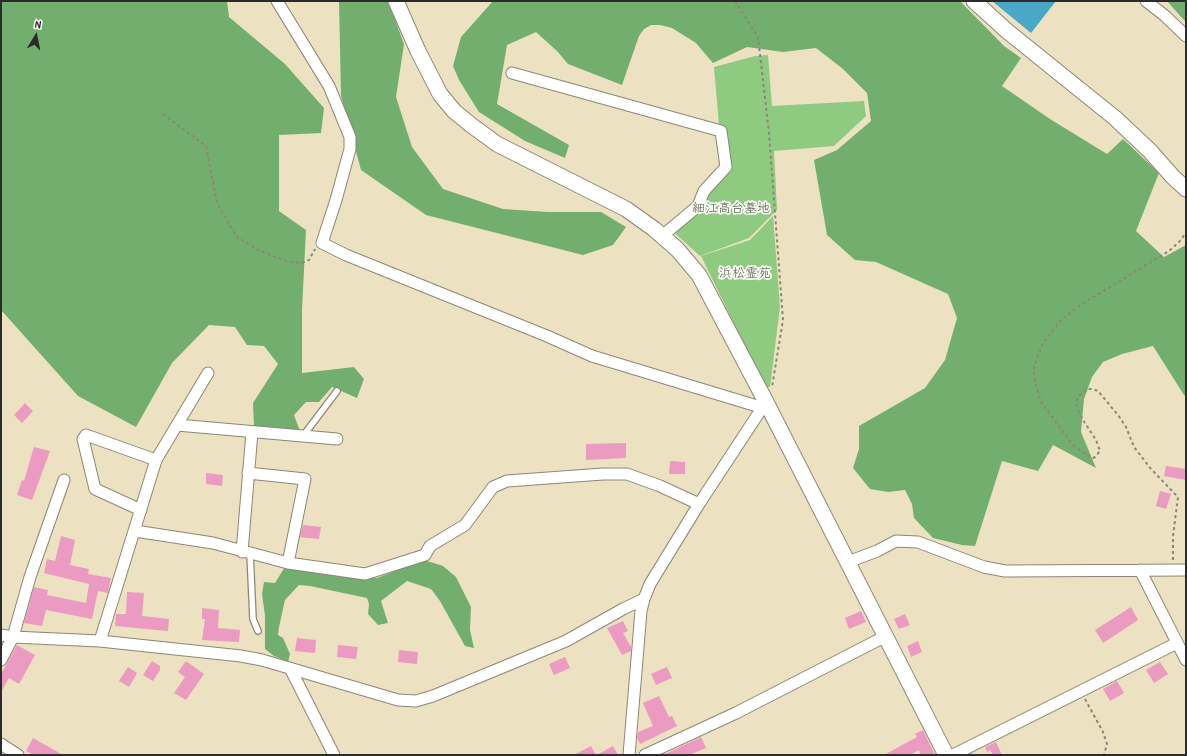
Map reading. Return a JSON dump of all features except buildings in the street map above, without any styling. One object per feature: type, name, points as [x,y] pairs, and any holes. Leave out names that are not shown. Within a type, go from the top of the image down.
[{"type":"street","points":[[277,1],[329,86],[350,137],[350,149],[322,243],[346,255],[547,336],[592,356],[758,406],[766,402]]},
{"type":"street","points":[[396,1],[418,51],[440,94],[454,111],[497,144],[626,209],[677,249],[699,275],[766,402],[946,755]]},
{"type":"street","points":[[974,1],[1007,31],[1115,118],[1186,189]]},
{"type":"street","points":[[1146,1],[1164,15],[1186,36]]},
{"type":"street","points":[[512,73],[720,131],[726,167],[704,191],[698,206],[662,236]]},
{"type":"street","points":[[100,641],[156,460],[208,373]]},
{"type":"street","points":[[629,755],[641,611],[644,599],[650,584],[699,504],[766,402]]},
{"type":"street","points":[[177,425],[337,439]]},
{"type":"street","points":[[246,552],[248,473],[252,432]]},
{"type":"street","points":[[141,510],[95,489],[83,439],[86,435],[156,460]]},
{"type":"street","points":[[248,473],[305,479],[288,563]]},
{"type":"street","points":[[135,531],[213,544],[288,563],[365,574],[425,555],[430,546],[465,525],[493,487],[507,481],[603,474],[627,474],[660,486],[699,504]]},
{"type":"street","points":[[1,660],[13,637],[30,577],[64,480]]},
{"type":"street","points":[[848,562],[877,551],[896,541],[918,542],[984,567],[1004,571],[1186,570]]},
{"type":"street","points":[[1140,570],[1186,660]]},
{"type":"street","points":[[1,635],[13,637],[100,641],[241,656],[262,660],[291,670],[398,700],[416,701],[433,696],[566,641],[644,599]]},
{"type":"street","points":[[650,754],[736,713],[886,636]]},
{"type":"street","points":[[953,755],[1177,643]]},
{"type":"street","points":[[291,670],[334,755]]},
{"type":"street","points":[[1,744],[18,755]]},
{"type":"lane","points":[[303,436],[337,391]]},
{"type":"lane","points":[[246,552],[253,619],[258,631]]},
{"type":"path","points":[[735,1],[758,37],[769,133],[778,264],[782,294],[783,320],[772,391],[766,402]]},
{"type":"path","points":[[163,114],[206,146],[217,203],[236,236],[258,250],[289,262],[302,263],[308,260],[314,250],[317,240],[322,243]]},
{"type":"path","points":[[1172,569],[1173,536],[1178,497],[1151,469],[1134,447],[1126,427],[1118,414],[1098,391],[1092,389],[1088,390],[1080,395],[1076,402],[1077,408],[1099,445],[1100,451],[1098,455],[1093,458],[1072,444],[1041,402],[1034,373],[1035,364],[1042,345],[1061,320],[1079,306],[1169,251],[1186,233]]},
{"type":"path","points":[[1080,691],[1103,732],[1107,744],[1104,755]]},
{"type":"green space","points":[[1,1],[227,1],[229,17],[285,64],[324,108],[321,133],[279,135],[279,211],[306,230],[302,309],[302,373],[354,367],[364,379],[357,398],[332,387],[319,402],[306,402],[294,415],[300,431],[254,426],[253,403],[278,364],[264,346],[247,345],[235,327],[209,325],[172,363],[136,427],[78,396],[1,310]]},
{"type":"green space","points":[[339,1],[388,1],[404,44],[396,97],[412,147],[443,189],[503,209],[548,212],[601,212],[626,227],[613,245],[583,255],[426,215],[361,170],[341,96]]},
{"type":"green space","points":[[493,1],[960,1],[1004,46],[1021,58],[1002,86],[1050,119],[1107,154],[1123,139],[1159,173],[1136,231],[1164,257],[1186,245],[1186,396],[1153,346],[1122,354],[1103,362],[1092,377],[1084,399],[1081,432],[1096,468],[1053,445],[1038,471],[1002,461],[975,546],[962,545],[933,538],[914,518],[912,504],[905,490],[888,492],[870,489],[853,468],[859,449],[859,426],[925,388],[945,360],[957,318],[948,294],[876,262],[855,260],[827,235],[814,160],[837,150],[871,121],[867,93],[843,69],[816,48],[783,52],[747,47],[713,63],[696,43],[672,28],[660,25],[651,25],[644,29],[639,36],[622,85],[568,64],[557,51],[536,32],[507,45],[497,104],[569,145],[565,158],[525,141],[479,112],[459,80],[453,66],[461,37]]},
{"type":"green space","points":[[1167,1],[1186,1],[1186,22],[1182,18]]},
{"type":"green space","name":"細江高台墓地","points":[[768,55],[772,106],[864,101],[866,116],[834,146],[774,151],[777,210],[749,238],[700,256],[667,226],[698,203],[723,172],[714,67],[755,56]]},
{"type":"green space","name":"浜松霊苑","points":[[773,216],[780,307],[770,387],[765,387],[701,256],[750,240]]},
{"type":"green space","points":[[424,560],[443,566],[456,577],[471,607],[470,630],[474,648],[465,646],[440,601],[431,589],[407,581],[381,601],[388,623],[378,625],[368,614],[369,604],[367,598],[299,585],[285,600],[279,627],[278,635],[283,638],[290,654],[288,662],[274,656],[265,649],[265,616],[262,594],[264,582],[275,583],[286,565],[312,570],[377,578]]},
{"type":"water","points":[[992,1],[1056,1],[1031,33]]}]
